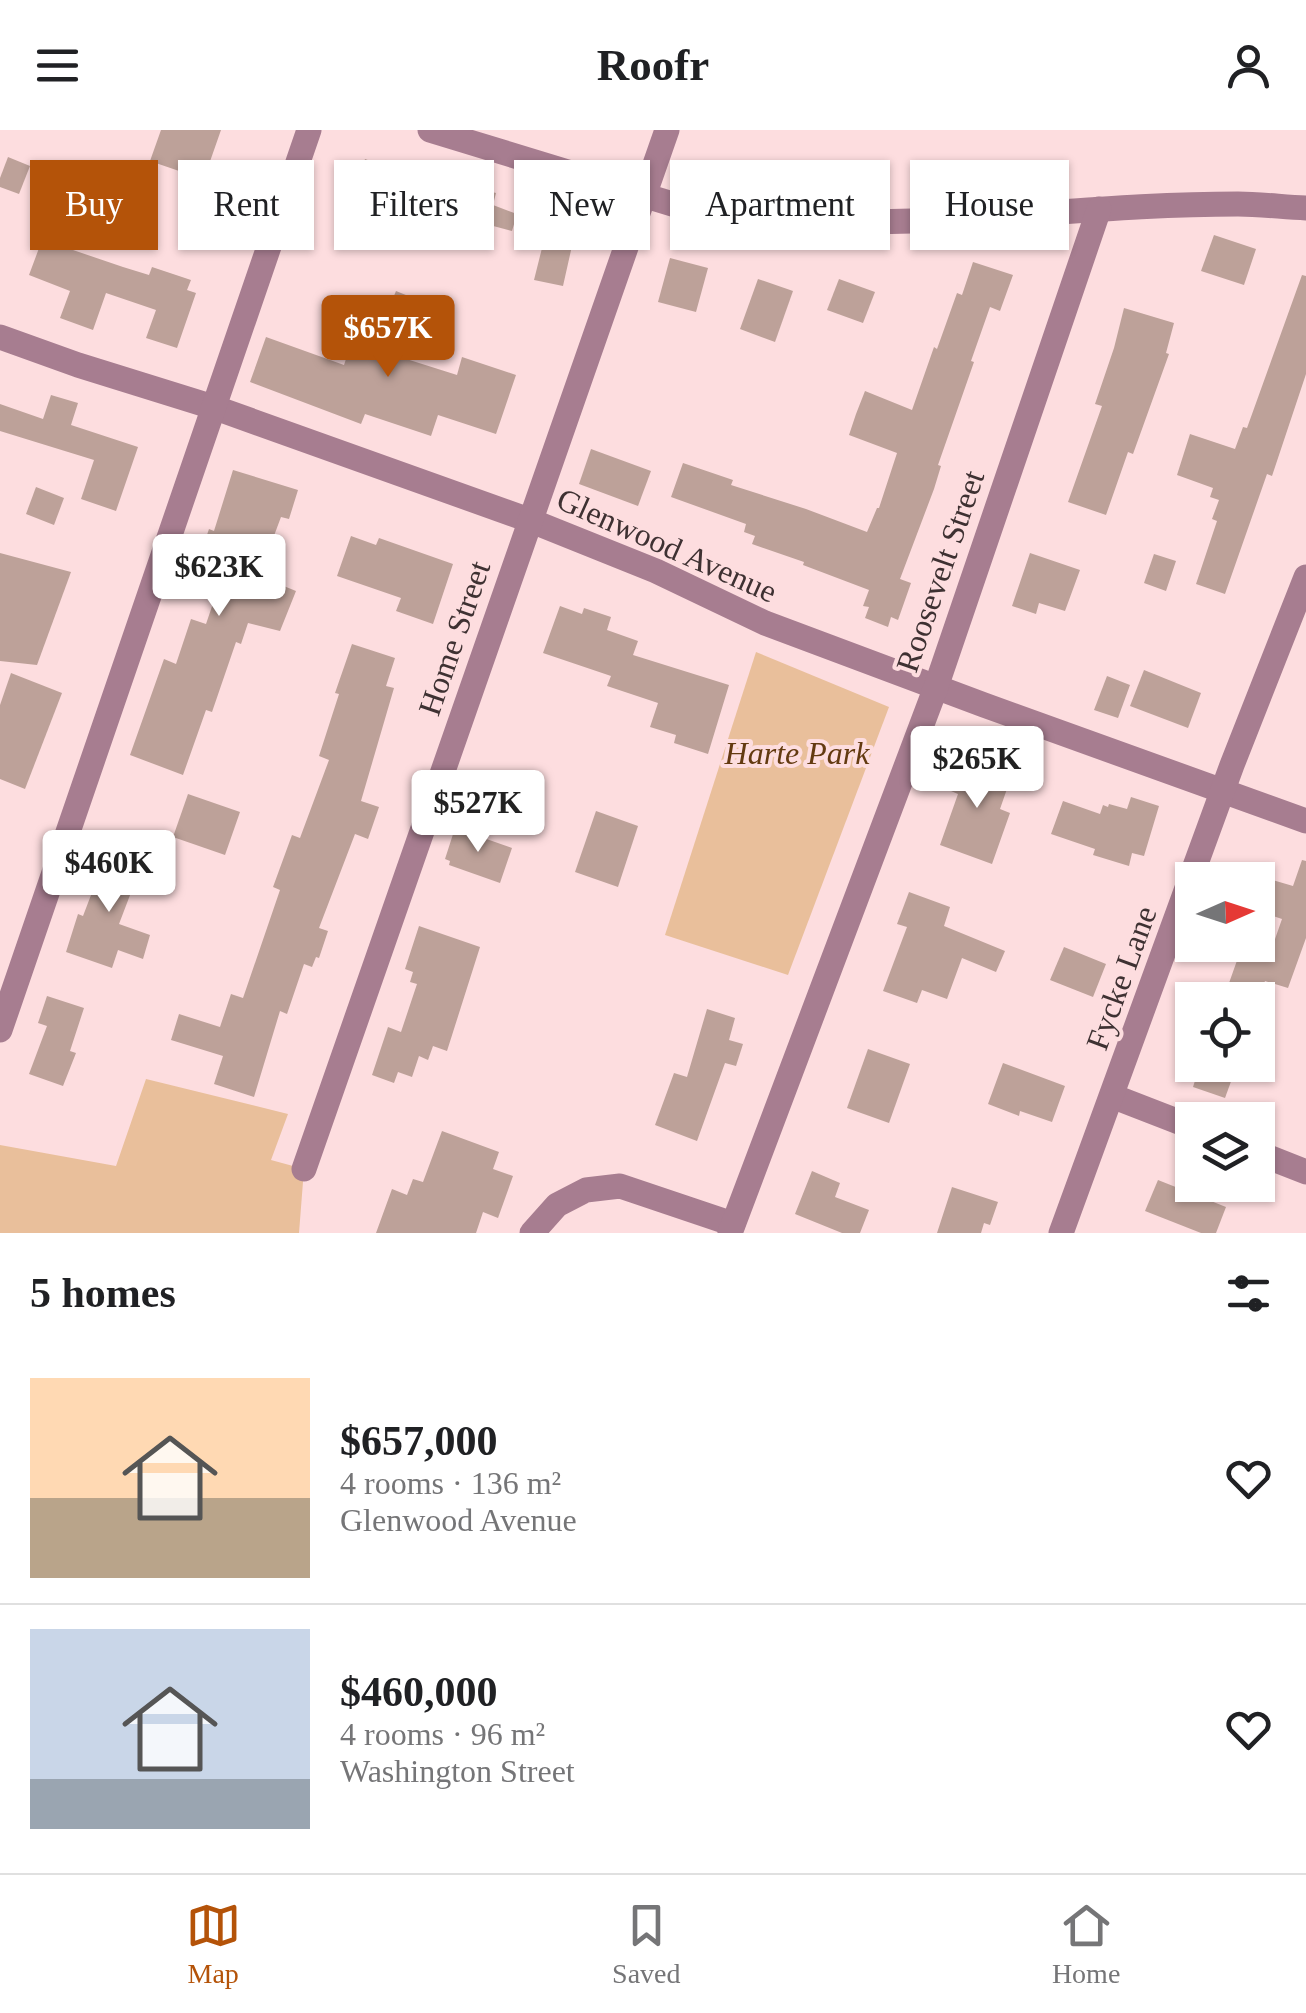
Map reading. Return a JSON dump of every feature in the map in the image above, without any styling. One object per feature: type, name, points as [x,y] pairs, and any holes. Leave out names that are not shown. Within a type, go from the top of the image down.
[{"type":"street","points":[[0,1030],[308,130]]},
{"type":"street","points":[[430,130],[527,160]]},
{"type":"street","name":"Home Street","points":[[650,176],[666,130]]},
{"type":"street","points":[[650,198],[692,210],[818,221],[1240,204],[1306,208]]},
{"type":"street","name":"Roosevelt Street","points":[[732,1228],[936,687],[1099,209]]},
{"type":"street","name":"Home Street","points":[[304,1169],[624,250]]},
{"type":"street","name":"Glenwood Avenue","points":[[0,337],[212,407],[529,520],[656,571],[764,624],[1306,821]]},
{"type":"street","name":"Fycke Lane","points":[[1061,1233],[1306,577]]},
{"type":"street","points":[[1112,1096],[1175,1120]]},
{"type":"street","points":[[1275,1159],[1306,1172]]},
{"type":"street","points":[[532,1233],[557,1205],[586,1190],[620,1186],[732,1228]]},
{"type":"green space","name":"Harte Park","points":[[756,652],[889,707],[788,975],[665,935]]},
{"type":"green space","points":[[146,1079],[288,1114],[271,1160],[304,1169],[299,1233],[0,1233],[0,1145],[116,1166]]},
{"type":"building","points":[[161,130],[221,130],[210,160],[178,160],[178,171],[150,160]]},
{"type":"building","points":[[8,157],[30,166],[19,194],[0,187]]},
{"type":"building","points":[[494,205],[514,213],[512,231],[494,226]]},
{"type":"building","points":[[1214,235],[1256,249],[1244,285],[1201,271]]},
{"type":"building","points":[[38,250],[73,250],[149,275],[152,267],[191,280],[187,290],[196,293],[177,348],[146,338],[156,310],[106,293],[93,330],[60,318],[70,291],[29,275]]},
{"type":"building","points":[[542,250],[571,250],[563,286],[534,280]]},
{"type":"building","points":[[670,258],[708,268],[696,312],[658,302]]},
{"type":"building","points":[[973,262],[1013,275],[1000,311],[990,307],[971,361],[974,362],[938,465],[941,466],[934,489],[900,579],[911,583],[898,620],[891,617],[888,627],[865,618],[869,607],[863,606],[869,590],[752,544],[755,536],[744,532],[746,524],[671,497],[683,463],[733,480],[731,485],[867,532],[897,453],[849,435],[865,391],[912,410],[934,347],[937,349],[957,293],[962,295]]},
{"type":"building","points":[[1302,275],[1306,276],[1306,374],[1272,476],[1267,474],[1225,594],[1196,584],[1217,521],[1212,519],[1219,500],[1210,497],[1213,488],[1177,475],[1190,434],[1235,449],[1243,427],[1247,428]]},
{"type":"building","points":[[758,279],[793,291],[775,342],[740,329]]},
{"type":"building","points":[[839,279],[875,292],[863,323],[827,310]]},
{"type":"building","points":[[396,291],[423,302],[400,357],[457,375],[462,357],[516,375],[496,434],[438,415],[431,436],[365,414],[361,424],[250,382],[266,337],[344,365],[351,344],[371,351]]},
{"type":"building","points":[[1124,308],[1174,323],[1166,353],[1169,354],[1106,515],[1068,502],[1102,406],[1095,404]]},
{"type":"building","points":[[51,395],[78,403],[71,425],[138,447],[116,511],[81,499],[94,460],[0,431],[0,404],[43,419]]},
{"type":"building","points":[[591,449],[651,471],[638,506],[579,484]]},
{"type":"building","points":[[233,470],[298,490],[289,519],[281,517],[259,576],[296,591],[280,631],[248,623],[241,644],[236,642],[212,712],[206,710],[183,775],[130,755],[164,659],[176,664],[191,619],[206,624],[223,574],[197,564],[209,529],[214,531]]},
{"type":"building","points":[[36,487],[64,498],[54,525],[26,514]]},
{"type":"building","points":[[351,536],[376,545],[379,538],[453,564],[433,624],[396,611],[401,598],[337,576]]},
{"type":"building","points":[[0,553],[71,572],[37,665],[0,661]]},
{"type":"building","points":[[1030,553],[1080,570],[1065,611],[1039,603],[1036,614],[1012,606]]},
{"type":"building","points":[[1154,554],[1176,561],[1166,591],[1144,583]]},
{"type":"building","points":[[560,606],[582,614],[584,608],[611,617],[607,630],[638,641],[633,655],[729,685],[708,754],[674,743],[676,735],[650,727],[658,703],[607,686],[611,676],[543,653]]},
{"type":"building","points":[[352,644],[395,658],[386,686],[394,688],[361,801],[379,807],[368,839],[355,834],[319,928],[328,931],[319,958],[312,967],[304,964],[287,1014],[280,1011],[254,1097],[214,1084],[223,1056],[171,1040],[179,1014],[220,1027],[231,994],[243,998],[280,890],[273,887],[292,835],[300,838],[329,760],[319,756]]},
{"type":"building","points":[[1144,670],[1201,693],[1188,728],[1130,706]]},
{"type":"building","points":[[11,673],[62,693],[25,789],[0,779],[0,705]]},
{"type":"building","points":[[1107,676],[1130,685],[1118,718],[1094,710]]},
{"type":"building","points":[[963,756],[1006,772],[1002,784],[1008,786],[1000,809],[1010,813],[992,864],[940,845],[958,794],[951,791]]},
{"type":"building","points":[[188,794],[240,812],[225,855],[173,837]]},
{"type":"building","points":[[1131,797],[1159,806],[1144,856],[1132,853],[1129,866],[1093,855],[1095,849],[1051,834],[1063,801],[1100,814],[1103,805],[1127,809]]},
{"type":"building","points":[[596,811],[638,826],[618,887],[575,872]]},
{"type":"building","points":[[455,828],[512,848],[500,883],[449,865],[450,861],[445,859]]},
{"type":"building","points":[[109,848],[143,861],[119,924],[150,935],[143,959],[118,950],[112,968],[66,952],[78,914],[83,916]]},
{"type":"building","points":[[1302,860],[1306,861],[1306,938],[1288,988],[1275,982],[1229,982],[1236,962],[1275,962],[1275,939],[1282,919],[1275,917],[1275,881],[1293,886]]},
{"type":"building","points":[[909,892],[950,907],[944,926],[1005,951],[996,972],[962,958],[947,999],[922,990],[917,1003],[883,991],[907,927],[897,924]]},
{"type":"building","points":[[419,926],[480,947],[447,1051],[433,1046],[428,1060],[419,1056],[412,1077],[398,1072],[394,1083],[372,1075],[388,1027],[401,1032],[417,984],[410,982],[413,972],[405,969]]},
{"type":"building","points":[[1064,947],[1106,964],[1093,997],[1050,980]]},
{"type":"building","points":[[47,996],[84,1008],[70,1051],[76,1053],[63,1086],[29,1074],[47,1026],[38,1023]]},
{"type":"building","points":[[707,1009],[735,1018],[729,1040],[743,1044],[736,1066],[725,1063],[697,1141],[655,1125],[674,1073],[687,1077]]},
{"type":"building","points":[[868,1049],[910,1064],[889,1123],[847,1108]]},
{"type":"building","points":[[1003,1063],[1065,1086],[1052,1122],[1020,1111],[1019,1116],[988,1104]]},
{"type":"building","points":[[1195,1082],[1231,1082],[1225,1098],[1193,1087]]},
{"type":"building","points":[[442,1131],[499,1152],[493,1169],[513,1176],[498,1218],[483,1212],[476,1233],[376,1233],[392,1189],[407,1195],[413,1179],[423,1182]]},
{"type":"building","points":[[812,1171],[840,1183],[835,1197],[869,1210],[860,1233],[842,1233],[795,1214]]},
{"type":"building","points":[[1158,1180],[1175,1187],[1175,1202],[1213,1202],[1226,1207],[1216,1233],[1201,1233],[1145,1211]]},
{"type":"building","points":[[952,1187],[998,1202],[990,1225],[984,1223],[981,1233],[937,1233]]}]
